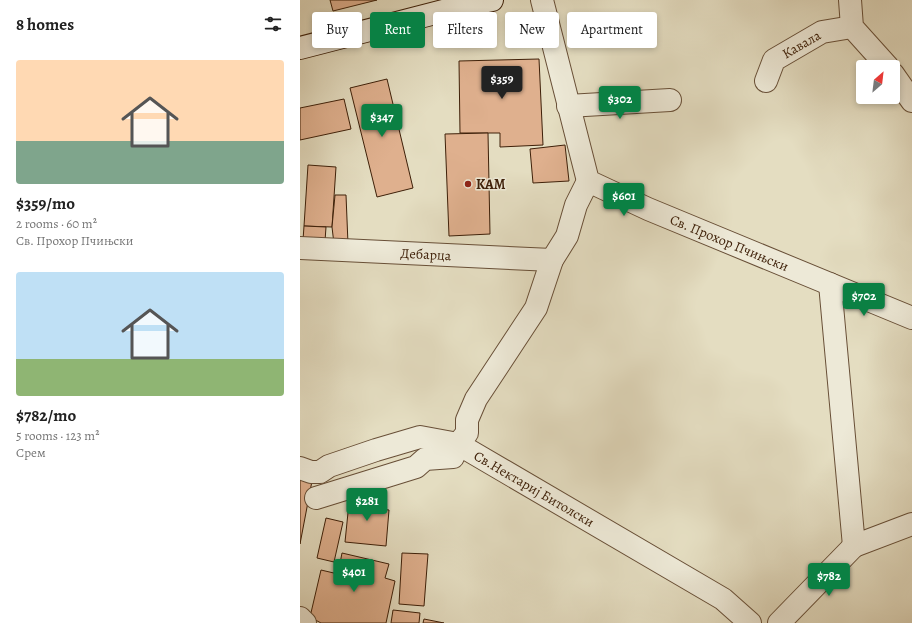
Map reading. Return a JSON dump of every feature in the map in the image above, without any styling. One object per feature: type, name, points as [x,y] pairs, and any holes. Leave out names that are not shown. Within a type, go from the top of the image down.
[{"type":"street","points":[[300,48],[447,10],[492,0]]},
{"type":"street","points":[[316,498],[416,467],[425,459],[453,457],[458,444],[467,433],[467,420],[476,399],[536,308],[552,260],[567,236],[576,204],[588,181],[542,0]]},
{"type":"street","points":[[850,0],[852,27],[882,60]]},
{"type":"street","name":"Кавала","points":[[766,80],[774,60],[822,32],[852,27]]},
{"type":"street","points":[[900,84],[912,101]]},
{"type":"street","points":[[568,106],[670,100]]},
{"type":"street","name":"Св. Прохор Пчињски","points":[[588,181],[648,209],[912,318]]},
{"type":"street","name":"Дебарца","points":[[300,248],[552,260]]},
{"type":"street","points":[[830,284],[854,546]]},
{"type":"street","name":"Св.Нектариј Битолски","points":[[300,468],[310,472],[320,472],[329,466],[420,437],[458,444],[723,599],[750,623]]},
{"type":"street","points":[[779,623],[854,546],[912,524]]},
{"type":"street","points":[[300,618],[305,623]]},
{"type":"building","points":[[330,0],[377,0],[333,11]]},
{"type":"building","points":[[539,59],[543,145],[500,147],[500,133],[460,133],[459,61]]},
{"type":"building","points":[[387,79],[413,188],[377,197],[350,88]]},
{"type":"building","points":[[344,99],[351,129],[300,140],[300,108]]},
{"type":"building","name":"KAM","points":[[488,133],[490,234],[449,236],[445,134]]},
{"type":"building","points":[[565,145],[569,181],[533,183],[530,149]]},
{"type":"building","points":[[308,165],[336,167],[332,227],[304,226]]},
{"type":"building","points":[[335,195],[346,195],[348,244],[334,244],[332,227]]},
{"type":"building","points":[[304,226],[326,227],[325,241],[303,240]]},
{"type":"building","points":[[300,479],[312,481],[300,544]]},
{"type":"building","points":[[358,492],[373,493],[372,508],[389,510],[386,546],[345,542],[349,503],[357,504]]},
{"type":"building","points":[[326,518],[343,522],[334,562],[317,558]]},
{"type":"building","points":[[342,553],[389,564],[385,578],[395,581],[386,623],[321,623],[310,617],[321,570],[338,574]]},
{"type":"building","points":[[402,553],[428,554],[424,606],[399,604]]},
{"type":"building","points":[[393,610],[420,613],[419,623],[391,623]]},
{"type":"building","points":[[424,619],[444,623],[423,623]]},
{"type":"place","name":"KAM","points":[[468,184]]}]
